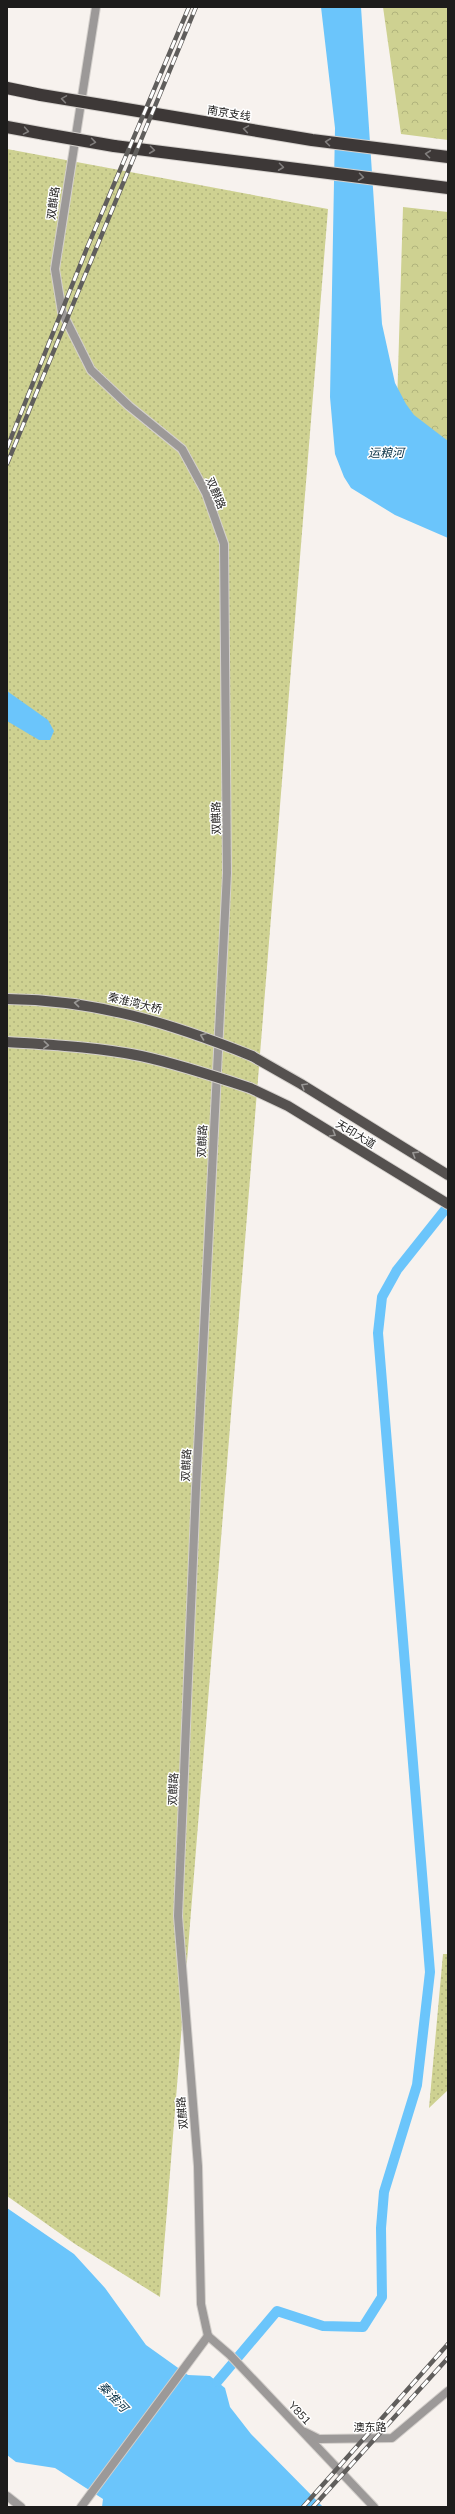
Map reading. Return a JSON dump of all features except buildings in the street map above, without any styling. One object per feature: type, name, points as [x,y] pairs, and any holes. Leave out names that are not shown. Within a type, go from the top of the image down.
[{"type":"highway","name":"南京支线","points":[[7,88],[312,140],[448,157]]},
{"type":"highway","points":[[7,128],[114,146],[448,188]]},
{"type":"main road","name":"秦淮湾大桥","points":[[7,998],[77,1003],[119,1011],[180,1028],[252,1056]]},
{"type":"main road","name":"天印大道","points":[[7,1042],[103,1050],[140,1056],[176,1064],[250,1088],[288,1106],[448,1204]]},
{"type":"main road","name":"天印大道","points":[[252,1056],[301,1084],[448,1174]]},
{"type":"street","name":"双麒路","points":[[96,7],[55,269],[62,312],[92,370],[129,406],[182,449],[206,493],[224,544],[227,873],[198,1433],[178,1916],[198,2166],[201,2304],[208,2336]]},
{"type":"street","points":[[81,2506],[208,2336]]},
{"type":"street","name":"Y851","points":[[208,2336],[230,2355],[374,2507]]},
{"type":"street","name":"澳东路","points":[[301,2430],[319,2439],[392,2438],[448,2391]]},
{"type":"street","points":[[7,2496],[21,2507]]},
{"type":"green space","points":[[383,7],[448,7],[448,140],[401,134]]},
{"type":"green space","points":[[7,149],[328,209],[160,2297],[75,2244],[7,2196]]},
{"type":"green space","points":[[403,207],[448,212],[448,444],[397,405]]},
{"type":"green space","points":[[443,1954],[448,1954],[448,2090],[429,2108]]},
{"type":"water","name":"运粮河","points":[[321,7],[361,7],[382,324],[395,383],[406,404],[414,415],[448,441],[448,538],[395,515],[351,488],[344,477],[335,454],[330,397],[335,128]]},
{"type":"water","points":[[7,691],[48,720],[54,731],[50,740],[39,740],[7,721]]},
{"type":"water","name":"秦淮河","points":[[7,2208],[74,2254],[105,2288],[146,2345],[188,2375],[210,2376],[225,2388],[230,2407],[251,2434],[323,2507],[102,2507],[103,2499],[55,2468],[16,2462],[7,2455]]},
{"type":"waterway","points":[[217,2382],[277,2311],[323,2326],[363,2327],[382,2297],[381,2228],[384,2192],[417,2085],[430,1972],[378,1333],[382,1297],[397,1270],[448,1206]]},
{"type":"railway","points":[[7,448],[87,248],[189,7]]},
{"type":"railway","points":[[7,464],[196,7]]},
{"type":"railway","points":[[303,2507],[448,2344]]},
{"type":"railway","points":[[313,2507],[448,2358]]}]
